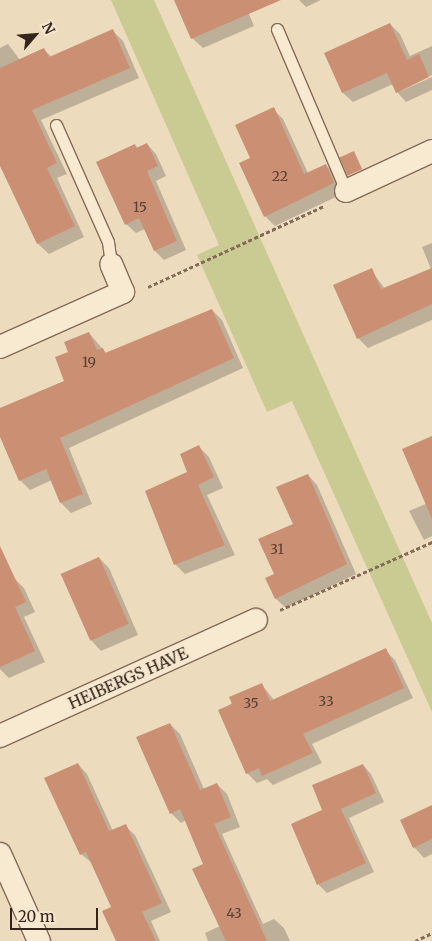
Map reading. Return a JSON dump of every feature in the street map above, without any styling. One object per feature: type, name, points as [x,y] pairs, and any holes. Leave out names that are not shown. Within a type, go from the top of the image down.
[{"type":"street","points":[[346,191],[432,151]]},
{"type":"street","points":[[0,347],[124,292],[111,264]]},
{"type":"street","name":"HEIBERGS HAVE","points":[[0,736],[256,620]]},
{"type":"street","points":[[0,854],[39,941]]},
{"type":"lane","points":[[276,29],[346,191]]},
{"type":"lane","points":[[56,125],[108,242],[111,264]]},
{"type":"path","points":[[124,292],[137,292],[343,198],[346,191]]},
{"type":"path","points":[[256,620],[432,542]]},
{"type":"path","points":[[415,941],[432,933]]},
{"type":"green space","points":[[111,0],[154,0],[432,623],[432,712],[292,401],[267,412],[197,255],[219,245]]},
{"type":"building","points":[[174,0],[281,0],[191,39]]},
{"type":"building","points":[[390,23],[407,60],[419,54],[429,77],[396,93],[387,73],[342,93],[324,53]]},
{"type":"building","points":[[113,29],[130,68],[32,110],[57,163],[47,168],[75,226],[37,244],[0,166],[0,68],[44,48],[49,57]]},
{"type":"building","points":[[274,107],[304,174],[326,164],[334,183],[264,217],[239,163],[250,158],[235,125]]},
{"type":"building","points":[[147,143],[158,166],[147,171],[177,241],[154,251],[139,218],[125,225],[96,162],[135,144],[136,148]]},
{"type":"building","points":[[354,151],[362,169],[348,176],[339,158]]},
{"type":"building","points":[[372,268],[381,289],[432,268],[432,304],[357,339],[333,285]]},
{"type":"building","points":[[212,309],[234,358],[60,438],[83,494],[60,503],[46,469],[19,481],[0,437],[0,408],[64,381],[55,357],[68,352],[64,342],[89,332],[97,350],[103,348],[105,353]]},
{"type":"building","points":[[432,436],[432,519],[402,449]]},
{"type":"building","points":[[199,445],[214,477],[198,485],[225,545],[174,565],[145,491],[187,472],[180,454]]},
{"type":"building","points":[[308,474],[347,564],[275,599],[265,578],[274,574],[258,539],[293,524],[276,487]]},
{"type":"building","points":[[0,546],[26,602],[15,607],[35,651],[0,667]]},
{"type":"building","points":[[99,557],[129,624],[90,641],[61,574]]},
{"type":"building","points":[[386,648],[404,688],[303,734],[313,753],[262,776],[259,768],[246,774],[218,710],[232,704],[229,697],[262,683],[270,701]]},
{"type":"building","points":[[170,723],[200,790],[217,783],[231,817],[214,824],[267,941],[226,941],[192,869],[203,864],[180,809],[170,814],[136,737]]},
{"type":"building","points":[[78,763],[109,831],[126,824],[162,903],[142,912],[156,941],[116,941],[102,911],[111,907],[86,852],[80,855],[44,778]]},
{"type":"building","points":[[363,764],[376,793],[341,809],[366,863],[317,885],[291,824],[322,810],[312,785]]},
{"type":"building","points":[[432,805],[432,839],[413,848],[400,820]]}]
